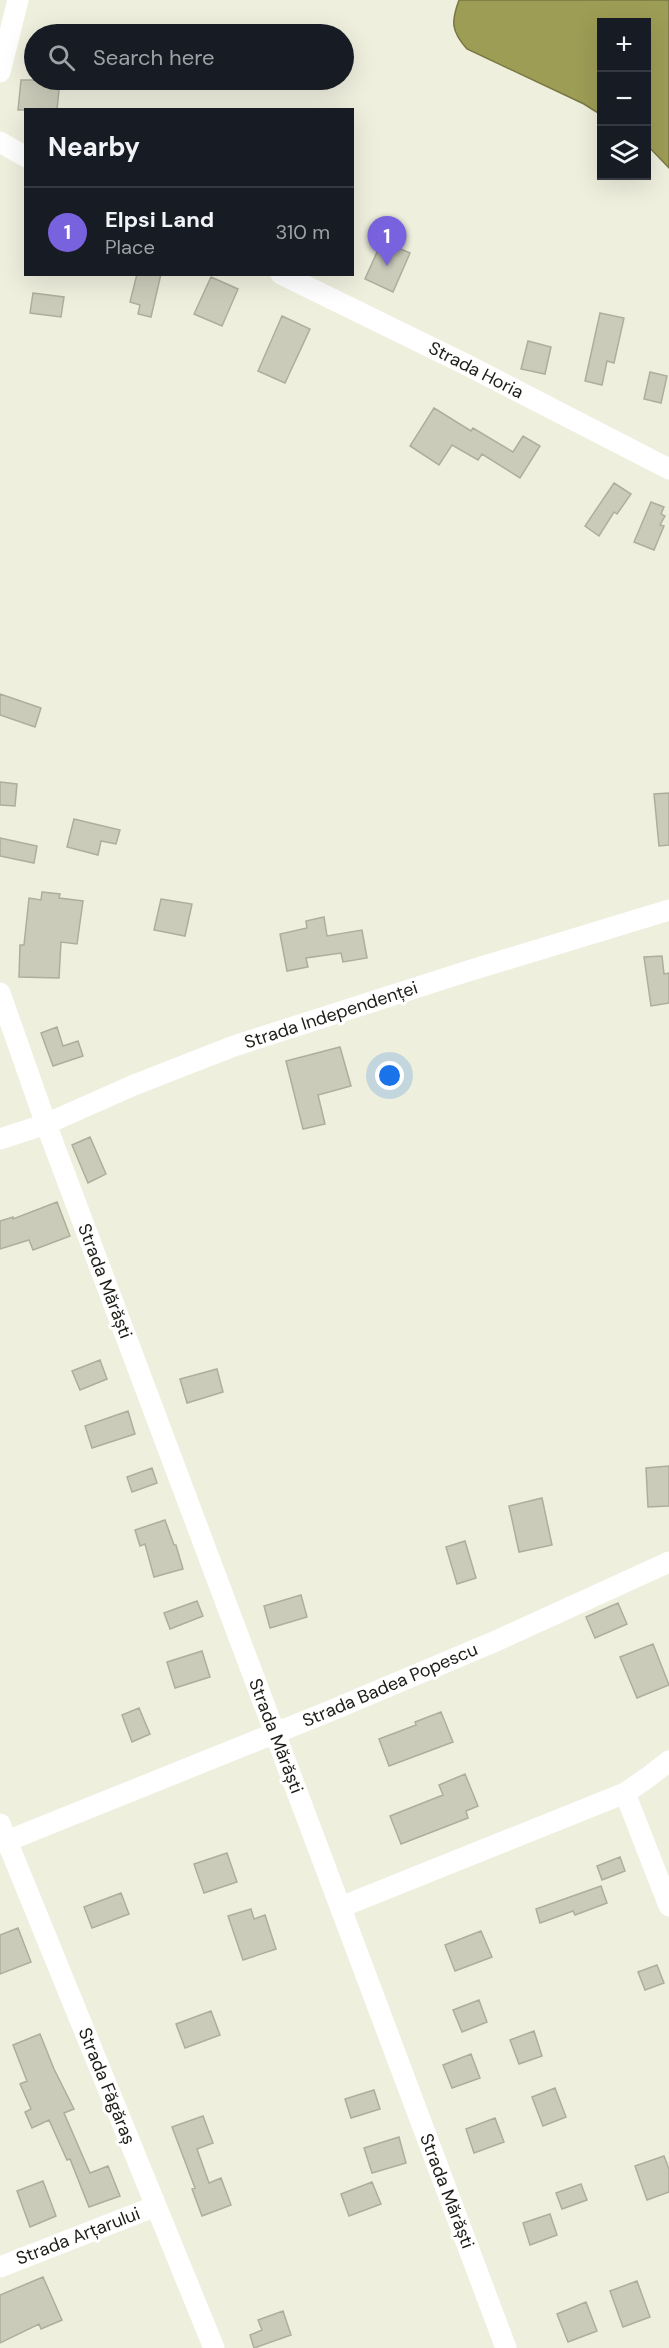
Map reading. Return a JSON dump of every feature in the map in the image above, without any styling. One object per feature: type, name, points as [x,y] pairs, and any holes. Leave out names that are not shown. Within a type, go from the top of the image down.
[{"type":"street","points":[[0,72],[18,0]]},
{"type":"street","points":[[0,142],[24,156]]},
{"type":"street","name":"Strada Horia","points":[[285,276],[469,366],[669,469]]},
{"type":"street","name":"Strada Independenței","points":[[0,1138],[46,1124],[134,1085],[234,1046],[669,910]]},
{"type":"street","name":"Strada Mărăști","points":[[0,993],[46,1124],[506,2348]]},
{"type":"street","name":"Strada Badea Popescu","points":[[4,1832],[275,1733],[496,1641],[669,1562]]},
{"type":"street","points":[[341,1907],[625,1792],[669,1761]]},
{"type":"street","points":[[625,1792],[669,1906]]},
{"type":"street","name":"Strada Făgăraș","points":[[4,1832],[214,2348]]},
{"type":"street","name":"Strada Arțarului","points":[[0,2266],[156,2206]]},
{"type":"shaded area","points":[[459,0],[669,0],[669,168],[651,149],[651,18],[597,18],[597,112],[584,104],[467,49],[455,31],[455,14]]},
{"type":"building","points":[[21,80],[24,80],[24,90],[59,90],[57,108],[18,110]]},
{"type":"building","points":[[382,241],[410,253],[393,292],[365,279]]},
{"type":"building","points":[[136,276],[161,276],[151,317],[138,314],[140,305],[130,302]]},
{"type":"building","points":[[211,277],[238,289],[222,326],[194,314]]},
{"type":"building","points":[[33,293],[64,297],[61,317],[30,313]]},
{"type":"building","points":[[600,313],[624,318],[614,363],[607,361],[602,385],[585,381]]},
{"type":"building","points":[[282,316],[310,329],[285,383],[258,371]]},
{"type":"building","points":[[528,341],[551,347],[545,374],[521,369]]},
{"type":"building","points":[[650,372],[667,376],[661,403],[644,399]]},
{"type":"building","points":[[434,408],[471,431],[473,428],[513,452],[523,436],[540,446],[520,478],[482,454],[478,460],[452,445],[439,465],[410,446]]},
{"type":"building","points":[[614,483],[631,494],[617,514],[614,512],[599,536],[585,526]]},
{"type":"building","points":[[651,502],[664,507],[661,514],[665,516],[660,525],[664,526],[654,550],[634,542]]},
{"type":"building","points":[[0,694],[41,708],[35,727],[0,715]]},
{"type":"building","points":[[0,782],[17,784],[15,806],[0,805]]},
{"type":"building","points":[[669,793],[669,845],[659,846],[654,794]]},
{"type":"building","points":[[74,819],[120,830],[116,844],[101,841],[98,855],[67,847]]},
{"type":"building","points":[[0,838],[37,846],[34,863],[0,856]]},
{"type":"building","points":[[42,892],[60,894],[59,898],[83,901],[77,944],[61,942],[59,978],[19,977],[20,945],[24,945],[29,898],[41,900]]},
{"type":"building","points":[[161,899],[192,904],[185,936],[154,930]]},
{"type":"building","points":[[324,917],[327,936],[362,930],[367,958],[343,962],[341,953],[306,958],[308,967],[287,971],[280,934],[307,928],[306,921]]},
{"type":"building","points":[[662,956],[664,974],[669,973],[669,1003],[651,1006],[644,957]]},
{"type":"building","points":[[57,1027],[63,1046],[78,1041],[83,1056],[53,1066],[41,1033]]},
{"type":"building","points":[[340,1047],[351,1086],[318,1095],[325,1124],[303,1129],[286,1061]]},
{"type":"building","points":[[90,1137],[106,1174],[88,1183],[72,1145]]},
{"type":"building","points":[[57,1202],[70,1236],[33,1250],[29,1240],[0,1249],[0,1221],[13,1217],[13,1219]]},
{"type":"building","points":[[100,1360],[107,1379],[80,1390],[72,1371]]},
{"type":"building","points":[[217,1369],[223,1392],[187,1403],[180,1379]]},
{"type":"building","points":[[128,1411],[135,1434],[92,1448],[85,1426]]},
{"type":"building","points":[[669,1466],[669,1506],[648,1507],[646,1468]]},
{"type":"building","points":[[152,1468],[157,1483],[132,1492],[127,1477]]},
{"type":"building","points":[[542,1498],[552,1545],[519,1552],[509,1506]]},
{"type":"building","points":[[165,1520],[183,1569],[154,1577],[145,1544],[140,1546],[135,1530]]},
{"type":"building","points":[[465,1541],[476,1578],[457,1584],[446,1547]]},
{"type":"building","points":[[301,1595],[307,1617],[270,1628],[264,1606]]},
{"type":"building","points":[[197,1601],[203,1616],[170,1629],[164,1613]]},
{"type":"building","points":[[618,1603],[627,1624],[595,1638],[586,1617]]},
{"type":"building","points":[[653,1644],[669,1685],[637,1698],[620,1657]]},
{"type":"building","points":[[202,1651],[210,1677],[175,1688],[167,1662]]},
{"type":"building","points":[[139,1708],[150,1734],[132,1742],[122,1715]]},
{"type":"building","points":[[441,1712],[453,1742],[389,1766],[379,1739],[416,1725],[415,1722]]},
{"type":"building","points":[[465,1774],[478,1806],[466,1811],[468,1818],[401,1844],[390,1816],[443,1795],[439,1785]]},
{"type":"building","points":[[227,1853],[237,1882],[204,1893],[194,1864]]},
{"type":"building","points":[[620,1857],[625,1871],[602,1880],[597,1866]]},
{"type":"building","points":[[601,1886],[607,1903],[575,1915],[573,1911],[540,1923],[536,1909]]},
{"type":"building","points":[[121,1893],[129,1914],[92,1928],[84,1907]]},
{"type":"building","points":[[251,1909],[254,1919],[265,1915],[276,1949],[243,1960],[228,1916]]},
{"type":"building","points":[[18,1928],[31,1962],[0,1974],[0,1935]]},
{"type":"building","points":[[481,1931],[492,1957],[455,1971],[445,1945]]},
{"type":"building","points":[[657,1965],[664,1983],[645,1990],[638,1972]]},
{"type":"building","points":[[479,2000],[487,2022],[462,2032],[453,2010]]},
{"type":"building","points":[[211,2011],[220,2035],[185,2048],[176,2024]]},
{"type":"building","points":[[534,2031],[542,2056],[519,2064],[510,2040]]},
{"type":"building","points":[[40,2034],[74,2109],[64,2113],[90,2173],[108,2166],[120,2196],[89,2207],[70,2159],[67,2160],[49,2120],[32,2128],[25,2112],[31,2109],[20,2084],[27,2081],[13,2045]]},
{"type":"building","points":[[471,2054],[480,2078],[452,2088],[443,2065]]},
{"type":"building","points":[[555,2088],[566,2117],[543,2126],[532,2097]]},
{"type":"building","points":[[374,2090],[380,2109],[351,2118],[345,2099]]},
{"type":"building","points":[[203,2116],[213,2143],[197,2149],[209,2183],[221,2178],[231,2205],[202,2216],[192,2189],[195,2188],[172,2127]]},
{"type":"building","points":[[495,2118],[504,2142],[474,2153],[466,2129]]},
{"type":"building","points":[[399,2137],[406,2163],[372,2173],[364,2148]]},
{"type":"building","points":[[664,2156],[669,2169],[669,2192],[647,2200],[635,2166]]},
{"type":"building","points":[[43,2181],[56,2216],[30,2227],[17,2191]]},
{"type":"building","points":[[372,2182],[381,2204],[349,2216],[341,2194]]},
{"type":"building","points":[[581,2184],[587,2200],[562,2209],[556,2193]]},
{"type":"building","points":[[550,2214],[557,2235],[530,2245],[523,2223]]},
{"type":"building","points":[[43,2277],[62,2320],[41,2329],[39,2324],[0,2343],[0,2295]]},
{"type":"building","points":[[637,2281],[650,2317],[623,2327],[610,2291]]},
{"type":"building","points":[[586,2302],[597,2331],[568,2342],[557,2314]]},
{"type":"building","points":[[283,2311],[291,2335],[254,2348],[250,2335],[262,2330],[258,2320]]},
{"type":"place","name":"Elpsi Land","points":[[387,266]]}]
